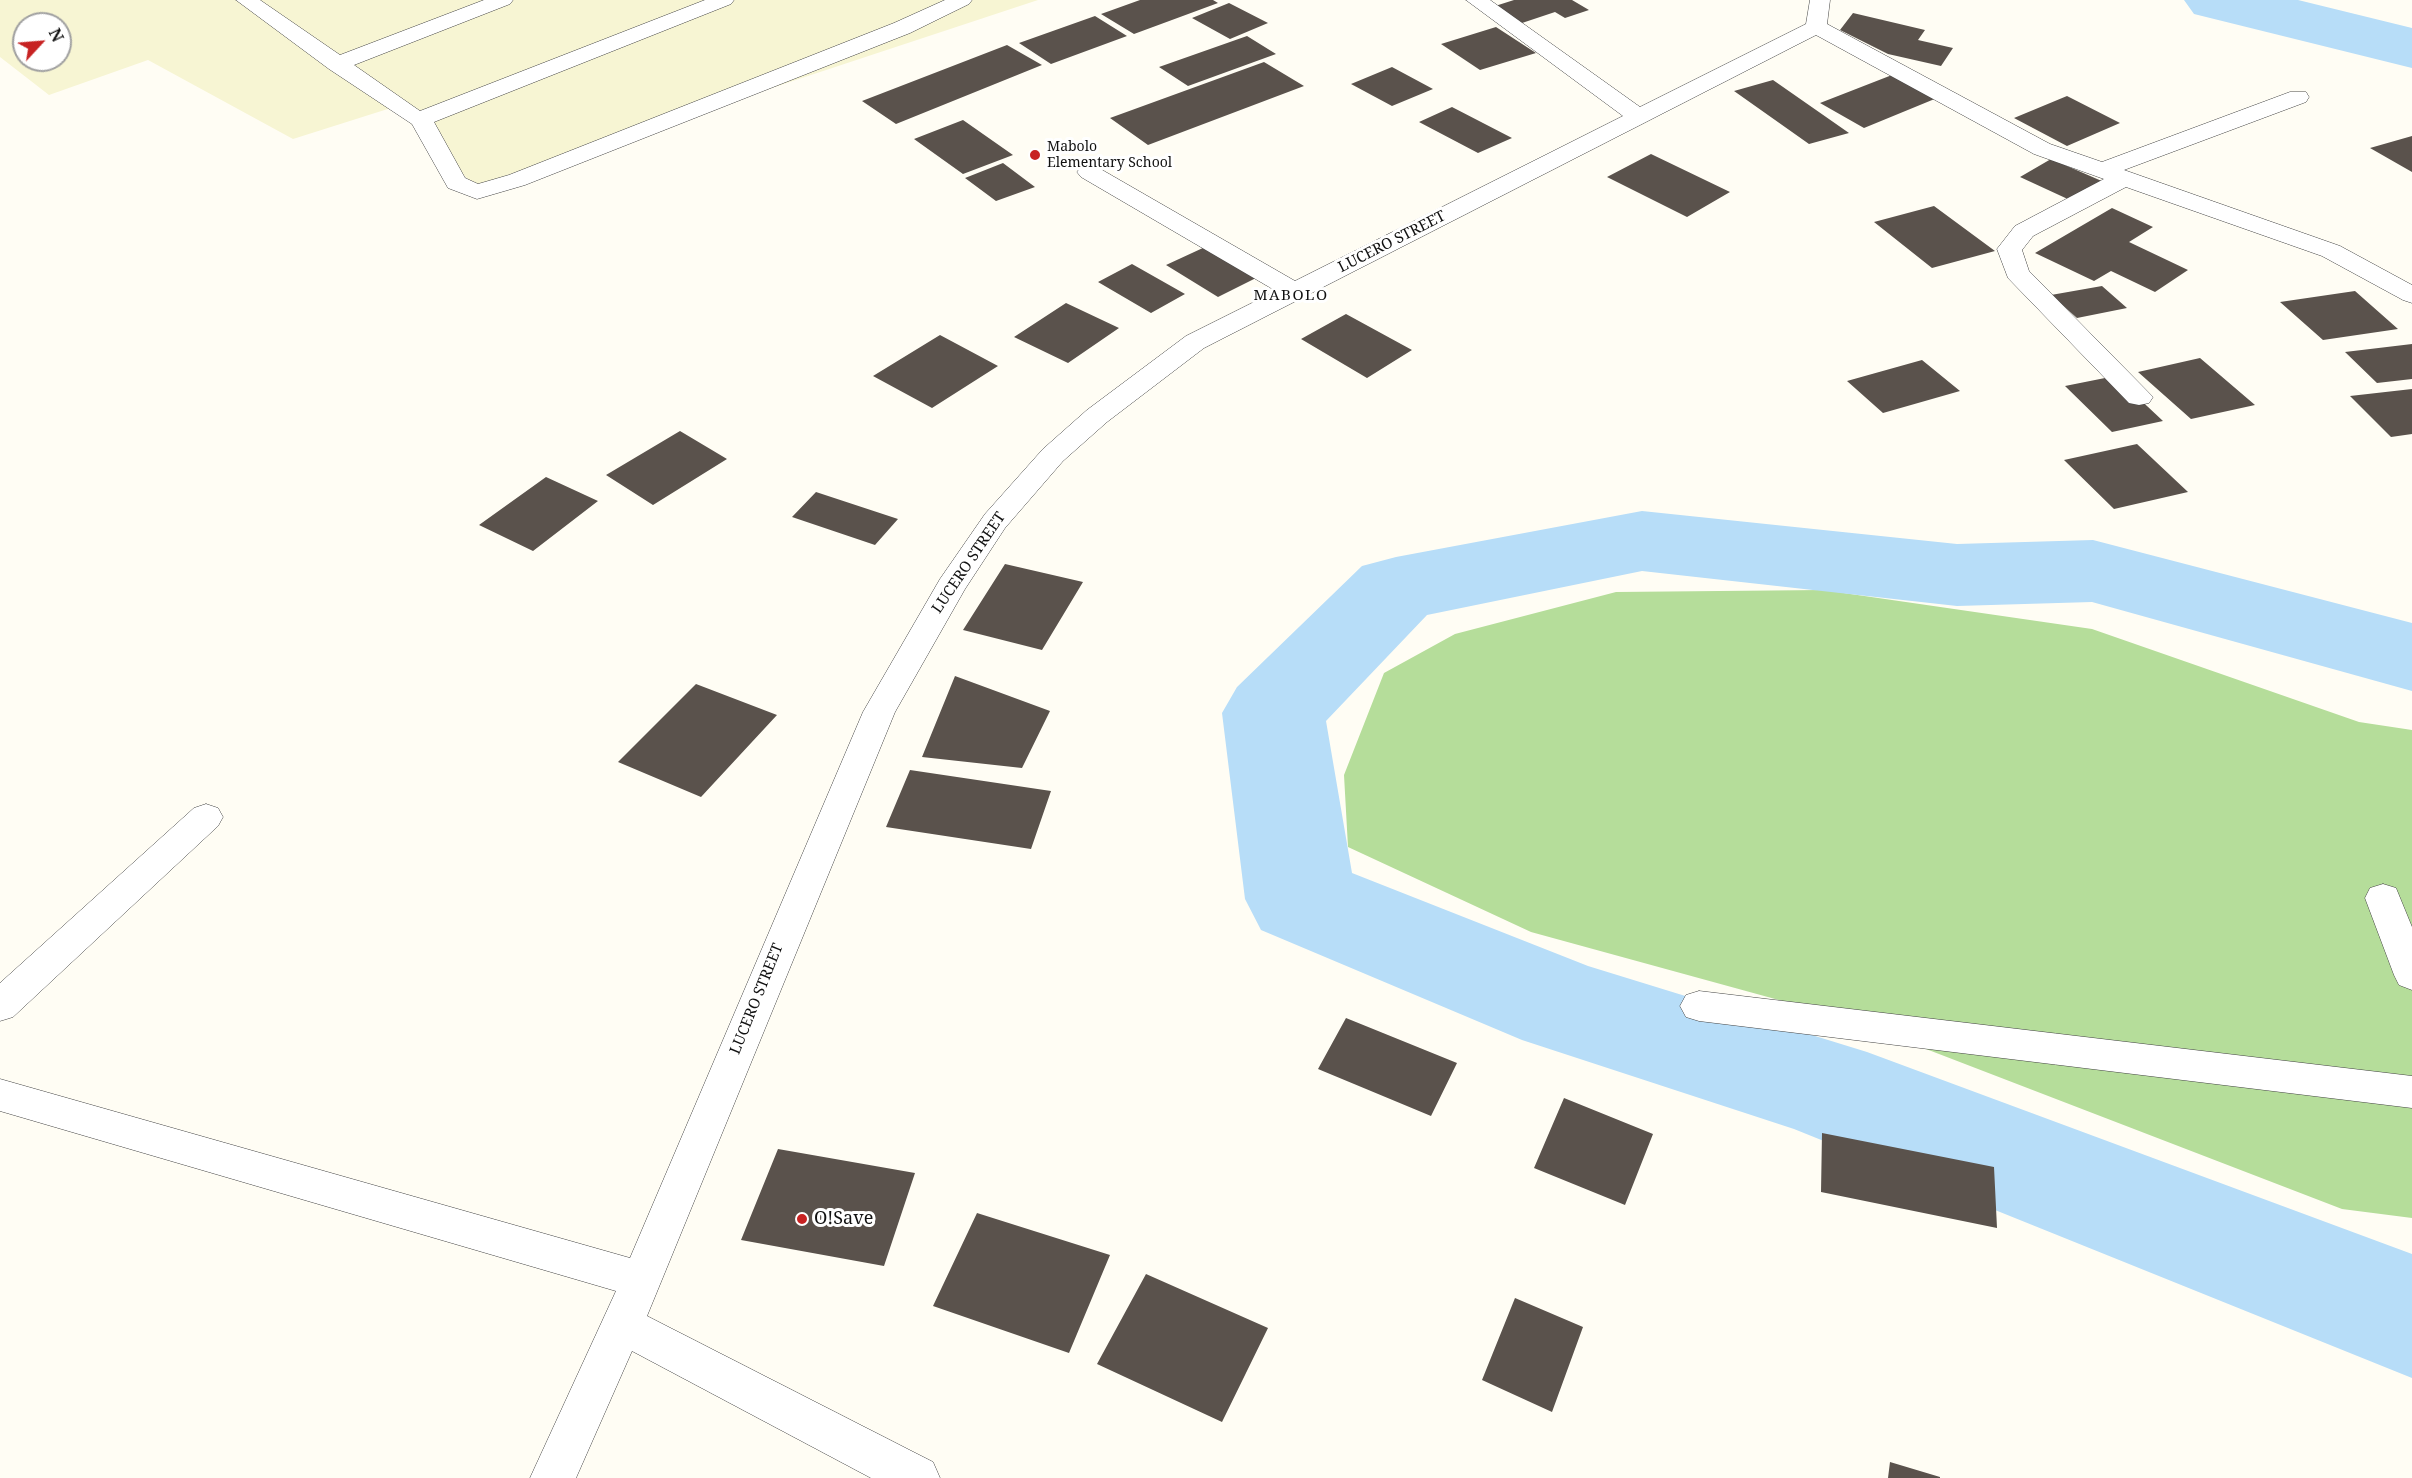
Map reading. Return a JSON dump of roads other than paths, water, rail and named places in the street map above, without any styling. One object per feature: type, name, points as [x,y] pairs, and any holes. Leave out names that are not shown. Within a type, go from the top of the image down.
[{"type":"street","points":[[252,4],[283,0]]},
{"type":"street","points":[[337,64],[504,0]]},
{"type":"street","points":[[252,4],[415,118],[421,119],[449,111],[724,0]]},
{"type":"street","points":[[421,119],[456,183],[477,192],[902,28],[962,0]]},
{"type":"street","points":[[1476,0],[1639,117]]},
{"type":"street","points":[[1818,14],[2042,149],[2116,173],[2331,251],[2411,293]]},
{"type":"street","name":"LUCERO STREET","points":[[553,1478],[642,1280],[774,958],[879,712],[951,586],[995,521],[1053,455],[1096,416],[1195,342],[1639,117],[1818,14]]},
{"type":"street","points":[[2139,397],[2018,273],[2009,249],[2024,231],[2116,173],[2298,96]]},
{"type":"street","points":[[1089,172],[1294,291]]},
{"type":"street","points":[[0,1006],[206,817]]},
{"type":"street","points":[[2383,898],[2412,975]]},
{"type":"street","points":[[1699,1006],[2412,1092]]},
{"type":"street","points":[[6,1106],[642,1280]]},
{"type":"street","points":[[621,1324],[917,1478]]},
{"type":"waterway","points":[[2217,0],[2412,48]]},
{"type":"waterway","points":[[2412,657],[2093,571],[1957,575],[1642,541],[1396,589],[1273,713],[1301,899],[1563,1006],[1824,1088],[2412,1316]]},
{"type":"place","name":"Mabolo Elementary School","points":[[1035,155]]},
{"type":"place","name":"O!Save","points":[[802,1219]]},
{"type":"district","name":"MABOLO","points":[[1291,296]]}]
